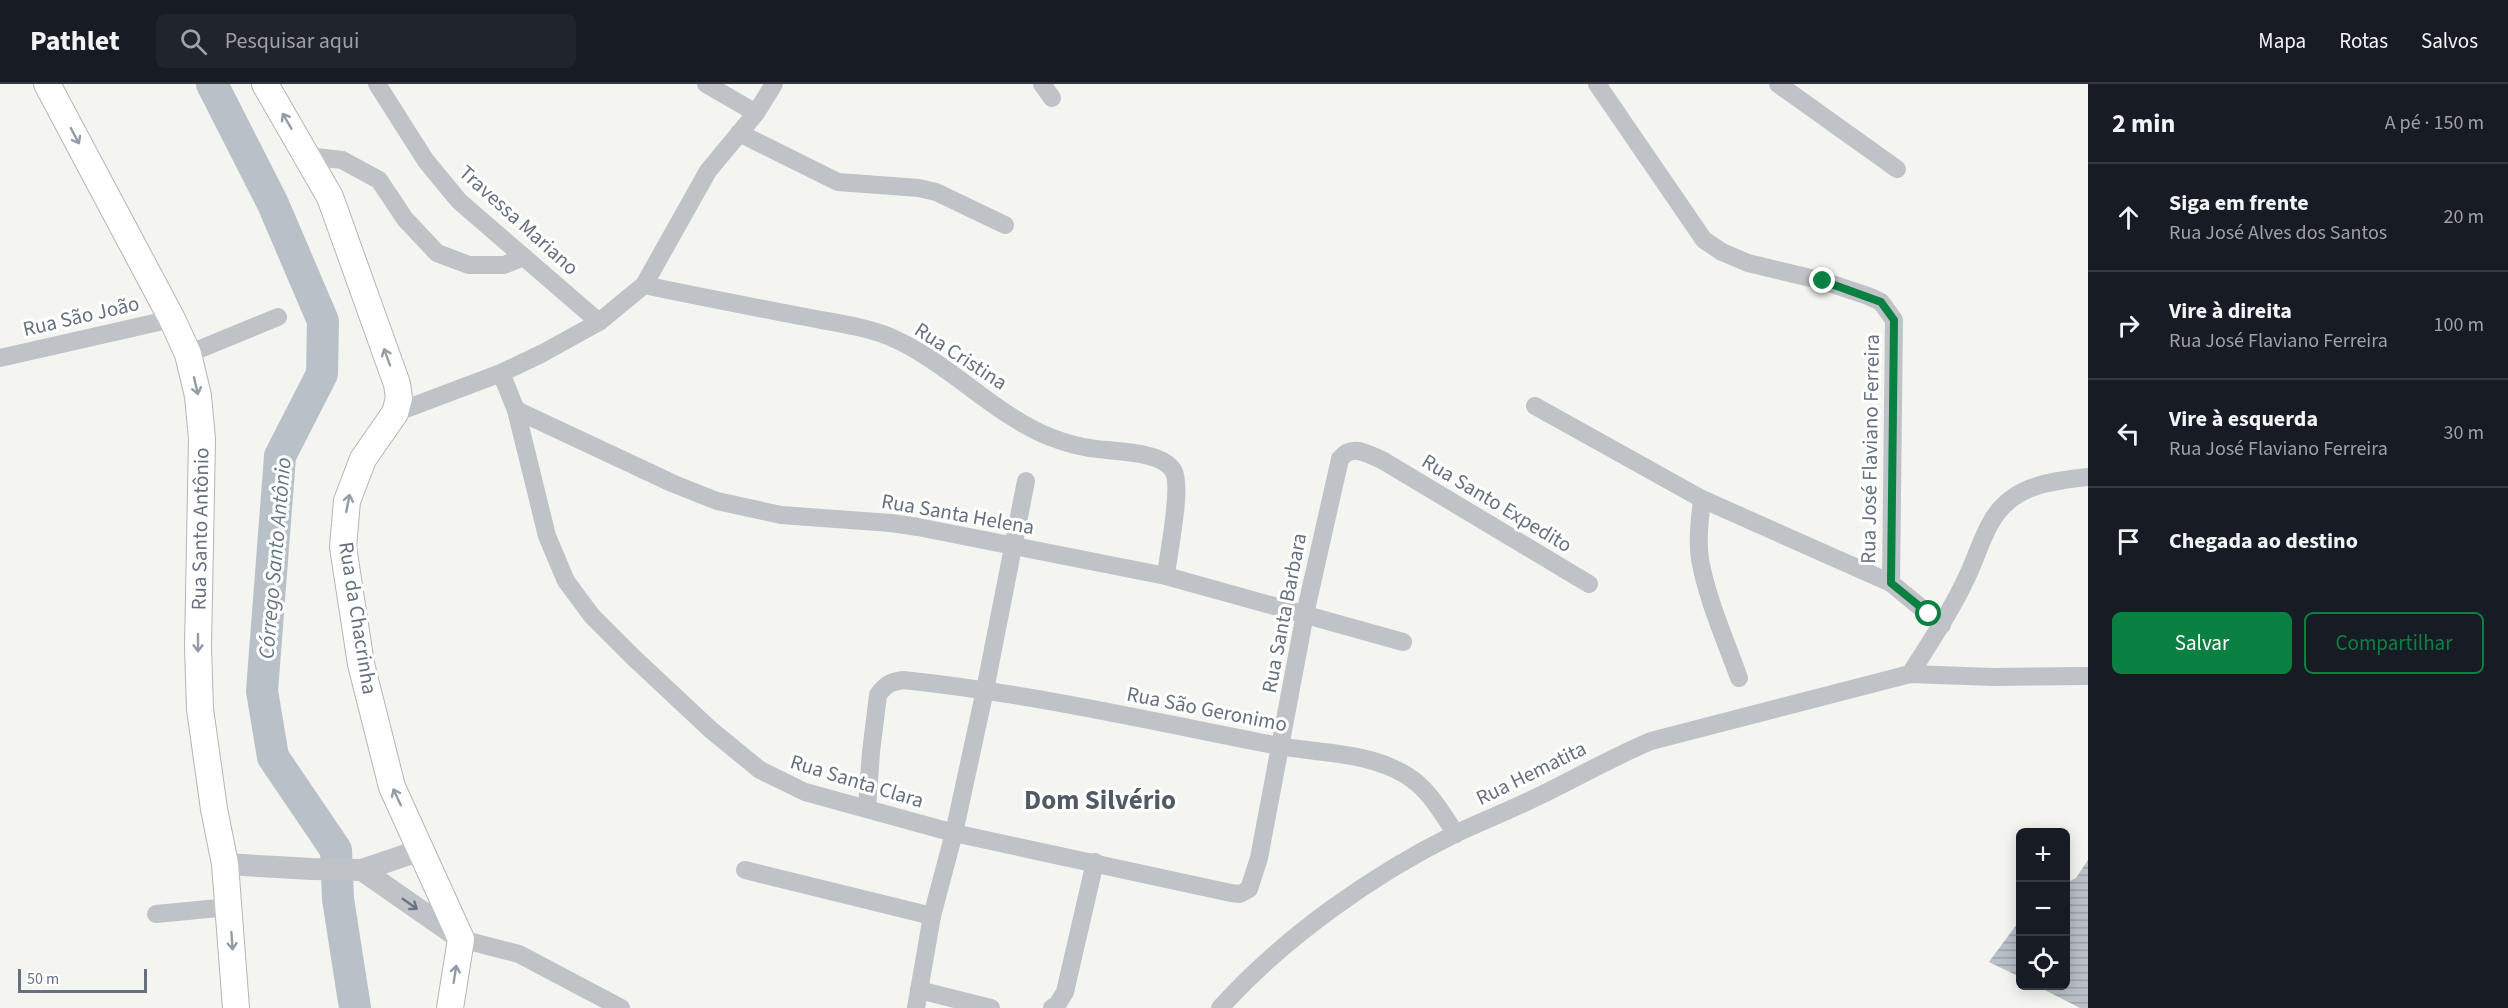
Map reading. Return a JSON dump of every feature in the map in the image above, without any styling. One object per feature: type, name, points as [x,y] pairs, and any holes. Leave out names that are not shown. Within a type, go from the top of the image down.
[{"type":"main road","name":"Rua Santo Antônio","points":[[47,84],[172,319],[188,354],[198,396],[202,439],[198,647],[200,709],[214,809],[225,864],[236,1008]]},
{"type":"main road","points":[[265,84],[330,197],[397,384],[399,398],[395,413]]},
{"type":"main road","name":"Rua da Chacrinha","points":[[395,413],[363,459],[347,501],[343,547],[364,676],[392,787],[461,939]]},
{"type":"main road","points":[[450,1008],[461,939]]},
{"type":"street","name":"Travessa Mariano","points":[[377,84],[426,161],[459,201],[599,322]]},
{"type":"street","points":[[706,84],[756,113]]},
{"type":"street","points":[[395,413],[501,373],[599,322],[644,285],[708,171],[756,113],[774,84]]},
{"type":"street","name":"Rua José Flaviano Ferreira","points":[[1597,84],[1704,240],[1722,252],[1748,263],[1823,281],[1868,296],[1881,302],[1890,312],[1894,320],[1891,583]]},
{"type":"street","points":[[1785,87],[1897,169]]},
{"type":"street","points":[[739,133],[838,182],[919,188],[936,192],[1005,225]]},
{"type":"street","points":[[307,156],[342,160],[379,180],[405,219],[437,253],[469,265],[504,265],[524,257]]},
{"type":"street","name":"Rua Cristina","points":[[644,285],[851,324],[871,330],[929,357],[996,406],[1048,436],[1091,448],[1144,455],[1164,461],[1174,472],[1177,490],[1166,576]]},
{"type":"street","points":[[188,354],[278,317]]},
{"type":"street","name":"Rua São João","points":[[0,358],[172,319]]},
{"type":"street","name":"Rua Santa Clara","points":[[501,373],[516,410],[547,536],[566,581],[592,616],[711,729],[760,770],[805,792],[954,833],[1240,894],[1249,889],[1259,858]]},
{"type":"street","points":[[1536,406],[1702,499],[1891,583],[1942,625]]},
{"type":"street","name":"Rua Santa Helena","points":[[516,410],[674,484],[717,501],[781,515],[891,523],[1166,576],[1403,642]]},
{"type":"street","name":"Rua Santa Barbara","points":[[1259,858],[1305,614],[1340,459],[1346,452],[1353,450],[1382,460]]},
{"type":"street","name":"Rua Santo Expedito","points":[[1382,460],[1589,584]]},
{"type":"street","points":[[1910,674],[1942,625],[1965,582],[1989,524],[2001,505],[2023,489],[2049,482],[2088,477]]},
{"type":"street","points":[[916,1008],[932,916],[954,833],[985,690],[1026,481]]},
{"type":"street","points":[[1702,499],[1698,531],[1700,558],[1706,584],[1739,678]]},
{"type":"street","name":"Rua Hematita","points":[[1220,1008],[1267,961],[1345,897],[1456,834],[1651,741],[1910,674],[1993,677],[2088,676]]},
{"type":"street","name":"Rua São Geronimo","points":[[867,808],[878,695],[891,681],[921,682],[985,690],[1281,747],[1346,754],[1382,763],[1408,776],[1428,793],[1456,834]]},
{"type":"street","points":[[225,864],[312,870],[357,870],[421,850]]},
{"type":"street","points":[[1052,1008],[1057,1005],[1065,992],[1095,862]]},
{"type":"street","points":[[357,870],[461,939],[519,954],[621,1008]]},
{"type":"street","points":[[745,870],[932,916]]},
{"type":"street","points":[[156,914],[230,907]]},
{"type":"street","points":[[919,990],[991,1008]]},
{"type":"shaded area","points":[[2088,860],[2088,1008],[2080,1008],[2045,990],[2070,990],[2070,881],[2076,878]]},
{"type":"shaded area","points":[[2016,925],[2016,975],[1989,962]]},
{"type":"waterway","name":"Córrego Santo Antônio","points":[[212,84],[273,204],[323,321],[322,374],[280,456],[262,691],[273,757],[336,850],[338,899],[355,1008]]},
{"type":"district","name":"Dom Silvério","points":[[1100,800]]},
{"type":"route","points":[[1823,281],[1881,302],[1894,320],[1891,583],[1929,614]]}]
